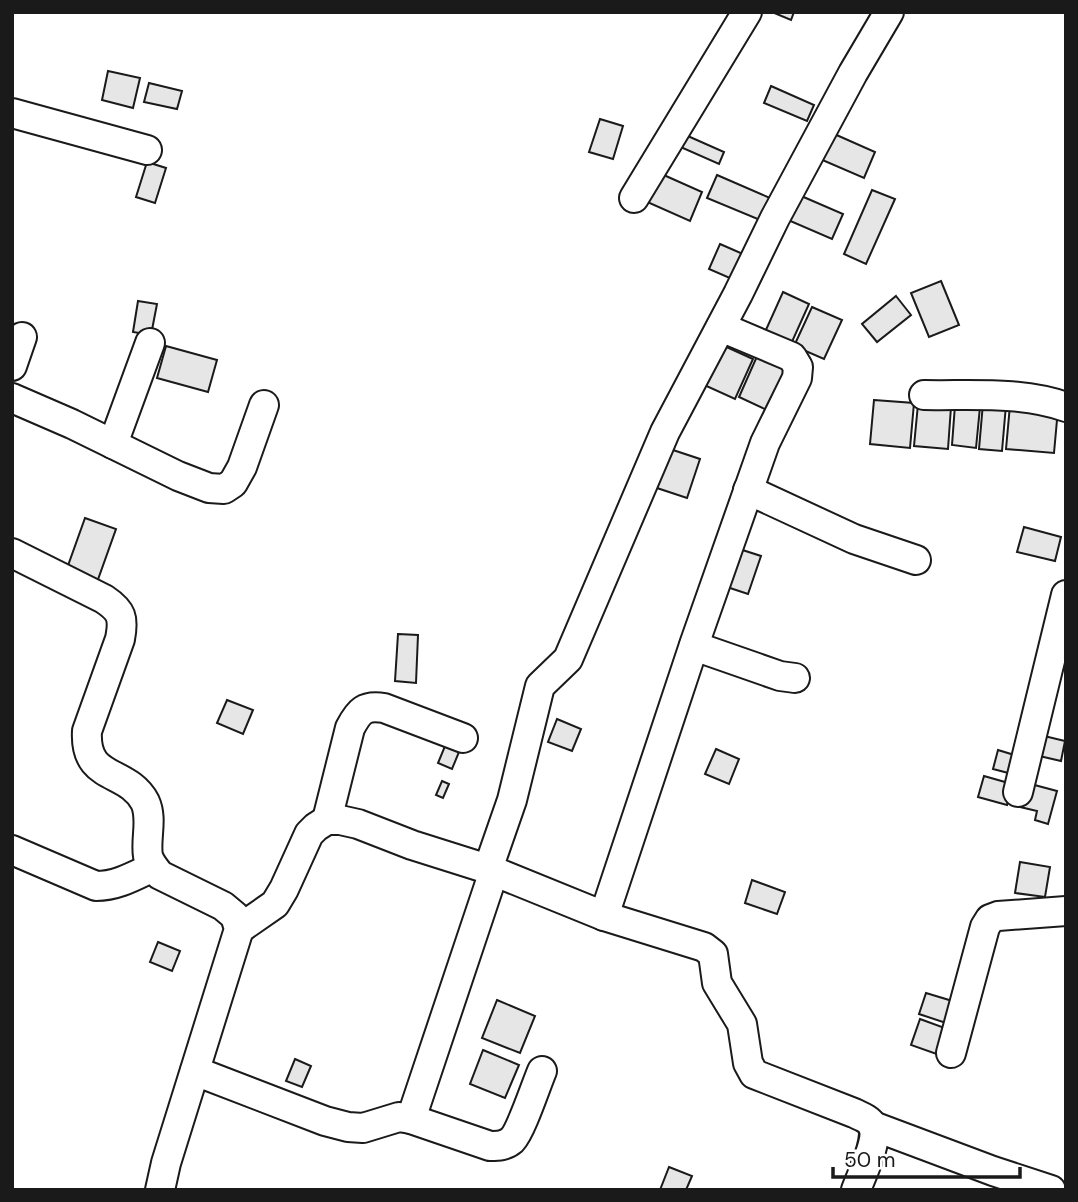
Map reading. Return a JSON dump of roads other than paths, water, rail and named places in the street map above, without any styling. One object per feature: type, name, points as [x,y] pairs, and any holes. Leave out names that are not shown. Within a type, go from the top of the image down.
[{"type":"street","points":[[634,198],[747,12]]},
{"type":"street","points":[[411,1119],[491,880],[488,869],[512,800],[540,686],[563,666],[573,650],[665,432],[791,188],[889,12]]},
{"type":"street","points":[[12,113],[147,150]]},
{"type":"street","points":[[604,916],[748,490],[765,443],[797,378],[798,367],[792,357],[721,327]]},
{"type":"street","points":[[12,366],[22,337]]},
{"type":"street","points":[[113,444],[150,343]]},
{"type":"street","points":[[923,395],[1042,399],[1065,411]]},
{"type":"street","points":[[12,398],[189,480],[209,488],[224,489],[233,483],[242,467],[264,405]]},
{"type":"street","points":[[748,490],[854,539],[916,560]]},
{"type":"street","points":[[12,553],[104,598],[115,606],[120,614],[123,625],[120,639],[86,731],[89,757],[134,788],[145,801],[148,815],[148,857],[153,867],[160,875],[223,906],[235,916],[239,929],[160,1190]]},
{"type":"street","points":[[1018,792],[1066,595]]},
{"type":"street","points":[[694,646],[780,676],[795,678]]},
{"type":"street","points":[[327,820],[350,728],[356,715],[365,709],[384,708],[463,738]]},
{"type":"street","points":[[239,929],[275,904],[309,834],[316,827],[327,820],[358,824],[412,845],[488,869],[604,916],[704,947],[713,954],[717,983],[742,1024],[748,1063],[754,1074],[853,1113],[873,1126],[1051,1190]]},
{"type":"street","points":[[12,850],[96,886],[125,881],[153,867]]},
{"type":"street","points":[[951,1052],[979,947],[990,919],[998,916],[1066,911]]},
{"type":"street","points":[[195,1071],[325,1121],[348,1127],[363,1128],[399,1117],[490,1146],[501,1146],[511,1141],[542,1071]]},
{"type":"street","points":[[856,1190],[875,1137],[873,1126]]}]
